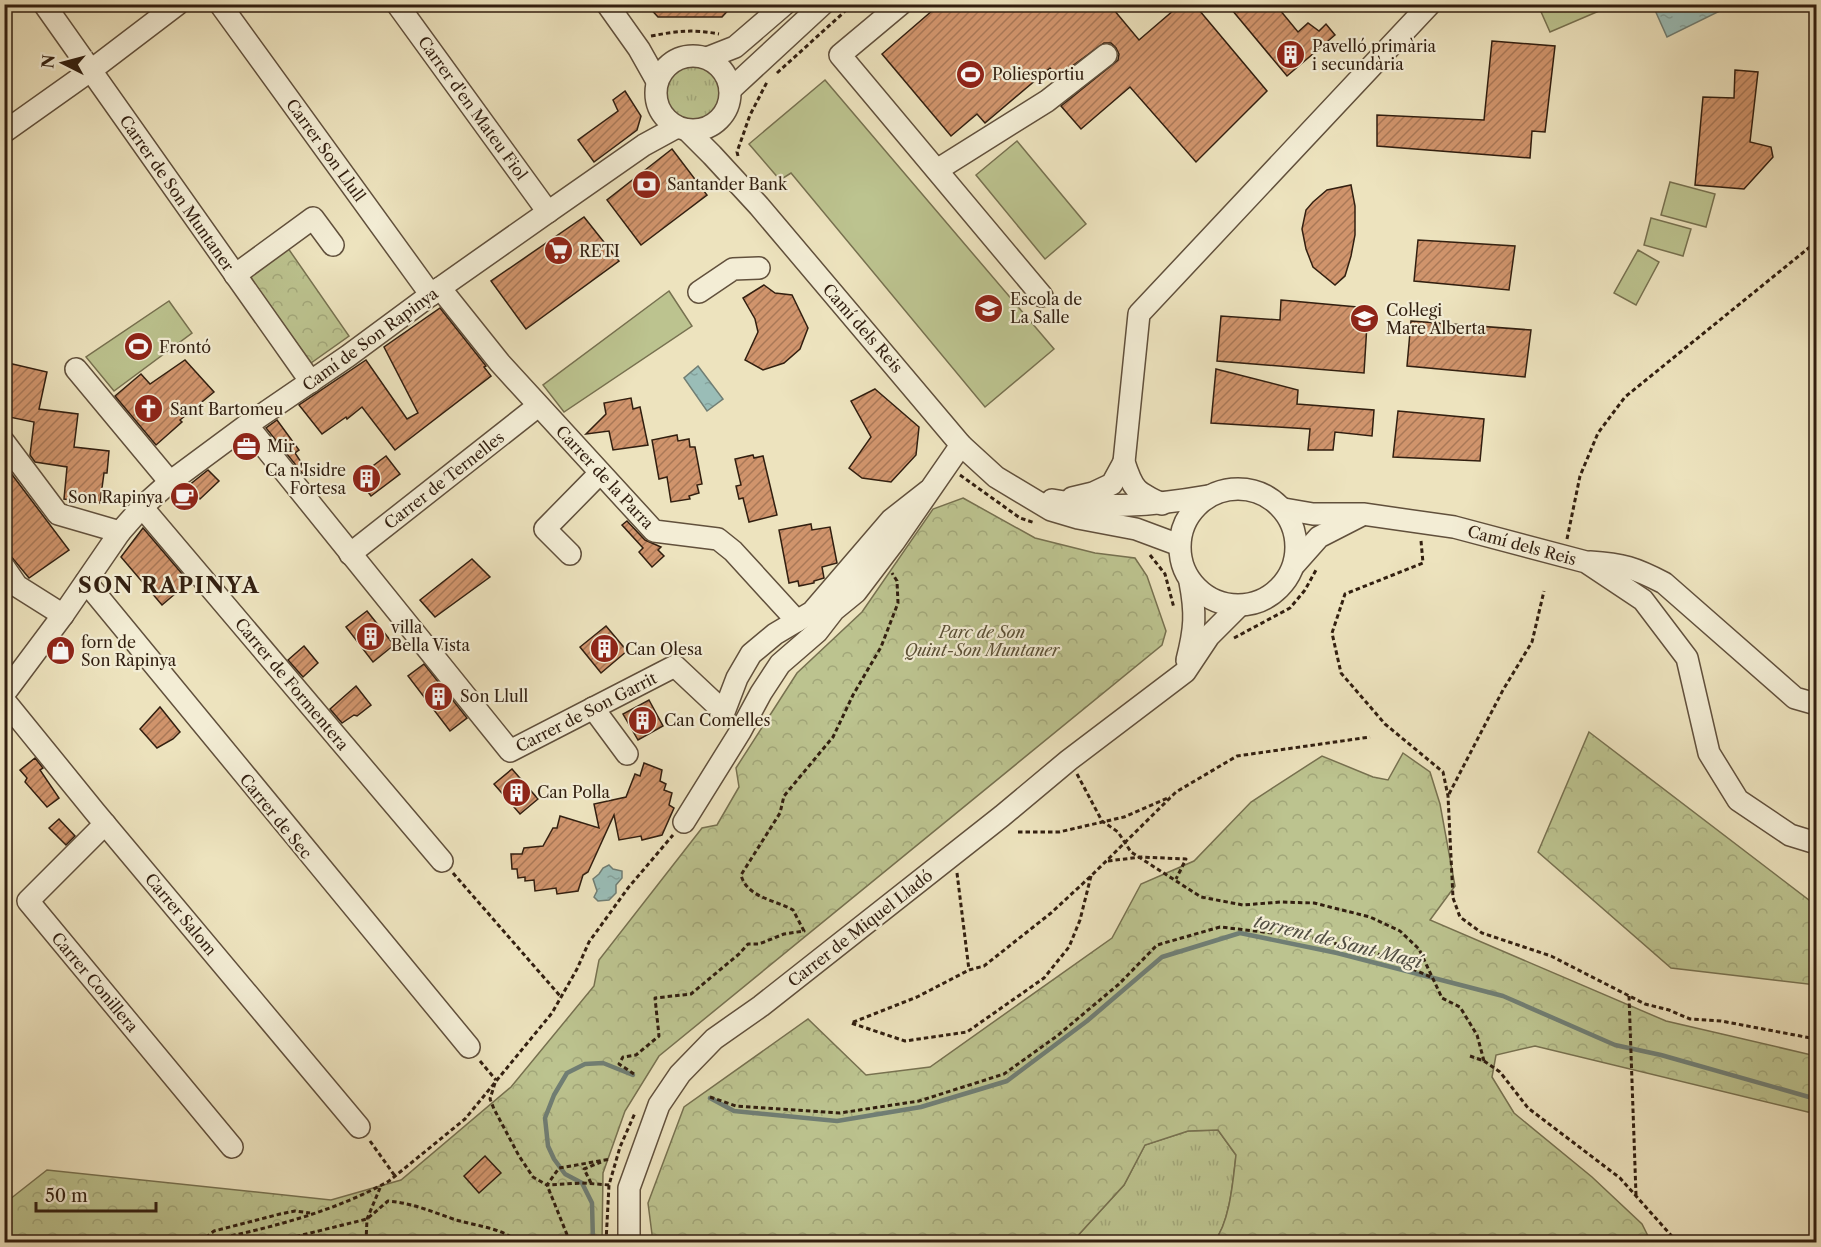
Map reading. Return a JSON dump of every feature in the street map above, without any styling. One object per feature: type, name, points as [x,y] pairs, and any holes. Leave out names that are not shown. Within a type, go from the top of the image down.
[{"type":"street","name":"Carrer de Son Muntaner","points":[[44,4],[311,382]]},
{"type":"street","points":[[4,132],[90,71],[178,4]]},
{"type":"street","name":"Carrer Son Llull","points":[[220,4],[435,291]]},
{"type":"street","name":"Carrer d'en Mateu Fiol","points":[[397,4],[548,212]]},
{"type":"street","points":[[607,4],[639,49],[657,81]]},
{"type":"street","points":[[730,90],[823,4]]},
{"type":"street","points":[[901,4],[840,55],[1042,296]]},
{"type":"street","points":[[1059,501],[1093,493],[1112,484],[1124,462],[1139,314],[1430,4]]},
{"type":"street","points":[[707,58],[735,47],[773,8]]},
{"type":"street","points":[[639,49],[675,59]]},
{"type":"street","points":[[712,155],[720,119],[730,101],[730,90],[723,71],[707,58],[697,55],[675,59],[661,72],[655,93],[657,106],[668,122],[682,128],[697,130],[709,127],[720,119]]},
{"type":"street","points":[[936,170],[1047,101],[1106,55]]},
{"type":"street","points":[[644,145],[657,106]]},
{"type":"street","name":"Camí de Son Rapinya","points":[[4,694],[63,615],[120,532],[142,507],[170,482],[435,291],[644,145],[682,128]]},
{"type":"street","name":"Camí dels Reis","points":[[682,128],[712,155],[852,315],[961,446],[996,477],[1051,510],[1078,519],[1136,529],[1179,545]]},
{"type":"street","points":[[236,275],[313,218],[333,245]]},
{"type":"street","points":[[699,292],[733,269],[759,268]]},
{"type":"street","name":"Carrer de la Parra","points":[[435,291],[654,531],[718,539],[797,621]]},
{"type":"street","points":[[76,369],[170,482]]},
{"type":"street","name":"Carrer de Ternelles","points":[[350,554],[538,406]]},
{"type":"street","name":"Carrer de Son Garrit","points":[[247,425],[510,751],[675,666],[724,712],[737,678],[751,654],[775,634],[797,621]]},
{"type":"street","points":[[4,442],[58,514],[120,532]]},
{"type":"street","points":[[684,822],[780,664],[817,632],[834,610],[856,592],[961,446]]},
{"type":"street","points":[[1124,462],[1131,483],[1141,494],[1162,504]]},
{"type":"street","points":[[570,554],[545,529],[600,473]]},
{"type":"street","points":[[1185,672],[1195,628],[1195,607],[1190,582],[1182,564],[1179,545],[1183,527],[1193,509],[1209,496],[1228,489],[1249,489],[1268,496],[1284,509],[1293,527],[1297,545],[1295,564]]},
{"type":"street","points":[[797,621],[812,612],[891,520],[928,491]]},
{"type":"street","name":"Camí dels Reis","points":[[1022,494],[1059,501],[1118,507],[1162,504],[1209,496]]},
{"type":"street","name":"Carrer de Formentera","points":[[142,507],[442,861]]},
{"type":"street","name":"Camí dels Reis","points":[[1284,509],[1313,514],[1363,514],[1454,527],[1586,562],[1644,600],[1687,658],[1709,753],[1738,800],[1790,835],[1816,843]]},
{"type":"street","points":[[1190,582],[1204,595],[1221,604],[1239,606],[1257,603],[1274,594],[1287,581],[1295,564],[1319,537],[1363,514]]},
{"type":"street","points":[[1586,562],[1620,564],[1664,583],[1796,698],[1816,704]]},
{"type":"street","points":[[4,567],[17,586],[63,615]]},
{"type":"street","name":"Carrer de Sec","points":[[86,582],[469,1047]]},
{"type":"street","name":"Carrer de Miquel Lladó","points":[[629,1242],[629,1188],[659,1105],[680,1074],[714,1039],[761,1006],[1002,816],[1069,760],[1185,672],[1209,636],[1239,606]]},
{"type":"street","name":"Carrer Salom","points":[[4,700],[359,1127]]},
{"type":"street","points":[[593,708],[627,754]]},
{"type":"street","name":"Carrer Conillera","points":[[105,824],[28,902],[232,1147]]},
{"type":"path","points":[[1564,556],[1580,476],[1598,433],[1625,397],[1816,242]]},
{"type":"path","points":[[1419,522],[1423,563],[1345,594],[1332,633],[1341,673],[1385,724],[1443,772],[1448,796],[1453,898],[1460,917],[1482,933],[1551,956],[1645,1004],[1669,1010],[1690,1019],[1721,1021],[1816,1039]]},
{"type":"path","points":[[634,1074],[619,1064],[623,1057],[636,1055],[658,1036],[655,998],[691,994],[748,944],[759,944],[784,934],[804,932],[793,910],[766,899],[752,890],[742,881],[741,875],[780,813],[784,796],[833,737],[853,695],[881,647],[898,603],[897,581],[882,557]]},
{"type":"path","points":[[1448,796],[1503,690],[1532,642],[1544,591]]},
{"type":"path","points":[[1091,876],[1080,920],[1069,947],[1044,978],[967,1032],[905,1041],[851,1023],[917,997],[969,970],[984,966],[1051,913],[1125,844],[1176,792],[1237,756],[1370,737]]},
{"type":"path","points":[[1069,760],[1102,821],[1118,832],[1131,852],[1201,897],[1243,905],[1281,902],[1314,903],[1370,917],[1400,931],[1419,949],[1442,998],[1460,1007],[1477,1035],[1484,1061]]},
{"type":"path","points":[[1018,832],[1059,832],[1124,817],[1173,796]]},
{"type":"path","points":[[201,1242],[250,1232],[312,1214],[380,1186],[465,1119],[552,1013],[589,942],[628,888],[684,822]]},
{"type":"path","points":[[1106,861],[1141,857],[1186,859],[1175,880]]},
{"type":"path","points":[[442,861],[561,997]]},
{"type":"path","points":[[957,871],[969,970]]},
{"type":"path","points":[[710,1097],[736,1106],[840,1113],[920,1101],[1004,1074],[1057,1036],[1101,999],[1157,945],[1220,927],[1307,937],[1376,953],[1433,978]]},
{"type":"path","points":[[1629,996],[1636,1195]]},
{"type":"path","points":[[469,1047],[496,1080]]},
{"type":"path","points":[[1470,1056],[1484,1061],[1500,1072],[1528,1108],[1620,1178],[1677,1242]]},
{"type":"path","points":[[496,1080],[490,1100],[519,1156],[533,1177],[547,1185],[591,1183],[629,1188]]},
{"type":"path","points":[[359,1127],[395,1176]]},
{"type":"path","points":[[547,1185],[559,1168],[609,1159],[584,1169],[591,1183]]},
{"type":"path","points":[[547,1185],[570,1242]]},
{"type":"path","points":[[366,1242],[367,1219],[380,1186]]},
{"type":"path","points":[[274,1242],[367,1219],[388,1201],[407,1203],[459,1221],[487,1227],[518,1242]]},
{"type":"path","points":[[201,1242],[214,1231],[280,1214],[295,1211],[312,1214]]},
{"type":"green space","points":[[1538,5],[1613,5],[1550,32]]},
{"type":"green space","points":[[688,62],[700,62],[715,70],[723,85],[723,97],[715,112],[700,120],[688,120],[673,112],[665,97],[665,85],[673,70]]},
{"type":"green space","points":[[825,80],[1054,349],[985,407],[791,173],[780,180],[749,144]]},
{"type":"green space","points":[[1017,141],[1086,224],[1045,259],[976,175]]},
{"type":"green space","points":[[1670,182],[1715,194],[1706,227],[1661,215]]},
{"type":"green space","points":[[1651,218],[1691,229],[1683,256],[1644,245]]},
{"type":"green space","points":[[283,241],[349,336],[311,363],[244,269]]},
{"type":"green space","points":[[1638,250],[1659,262],[1636,305],[1614,293]]},
{"type":"green space","points":[[669,291],[692,326],[564,412],[543,385]]},
{"type":"green space","name":"Frontó","points":[[169,301],[192,333],[114,391],[86,357]]},
{"type":"green space","name":"Parc de Son Quint-Son Muntaner","points":[[963,498],[1035,538],[1095,553],[1135,558],[1147,576],[1166,631],[1162,645],[659,1056],[625,1111],[603,1173],[602,1242],[5,1242],[5,1203],[47,1170],[331,1200],[401,1180],[511,1087],[594,986],[599,960],[702,828],[717,825],[739,787],[736,768],[797,673],[862,612],[933,509]]},
{"type":"green space","points":[[1589,732],[1809,900],[1816,902],[1816,985],[1671,968],[1538,852]]},
{"type":"green space","points":[[1403,753],[1430,772],[1440,804],[1455,886],[1430,920],[1666,1021],[1816,1056],[1816,1114],[1535,1046],[1496,1055],[1492,1077],[1514,1113],[1592,1177],[1642,1224],[1651,1242],[1214,1242],[1227,1213],[1236,1155],[1218,1130],[1188,1131],[1145,1145],[1124,1185],[1072,1242],[653,1242],[648,1203],[684,1107],[808,1019],[866,1075],[930,1067],[1112,938],[1141,884],[1194,861],[1251,802],[1322,756],[1373,777],[1388,780]]},
{"type":"green space","points":[[1218,1130],[1236,1155],[1227,1212],[1214,1242],[1072,1242],[1124,1185],[1145,1145],[1188,1131]]},
{"type":"water","points":[[1722,4],[1724,9],[1667,37],[1654,8],[1662,5]]},
{"type":"water","points":[[698,366],[723,399],[707,411],[684,378]]},
{"type":"water","points":[[609,865],[613,869],[622,871],[622,878],[616,885],[616,893],[609,900],[598,901],[594,897],[597,891],[593,879]]},
{"type":"building","points":[[646,4],[734,4],[722,17],[658,17]]},
{"type":"building","points":[[940,4],[1109,4],[1139,40],[1181,4],[1194,4],[1267,91],[1196,162],[1130,87],[1081,129],[1061,106],[1118,60],[1119,54],[1116,48],[1111,43],[1104,43],[1057,77],[1050,68],[985,123],[977,114],[951,136],[882,54]]},
{"type":"building","name":"Pavelló primària i secundària","points":[[1227,4],[1275,4],[1298,32],[1308,23],[1319,31],[1326,24],[1335,35],[1287,76]]},
{"type":"building","points":[[1492,41],[1555,46],[1545,132],[1532,131],[1530,158],[1377,146],[1377,115],[1484,120]]},
{"type":"building","points":[[1735,70],[1758,72],[1750,142],[1771,147],[1773,157],[1744,189],[1695,185],[1703,97],[1734,98]]},
{"type":"building","points":[[625,91],[641,116],[637,130],[594,162],[578,140],[618,111],[613,100]]},
{"type":"building","points":[[672,149],[707,195],[641,245],[607,200]]},
{"type":"building","points":[[1351,185],[1355,206],[1355,235],[1345,276],[1335,285],[1313,267],[1302,229],[1306,210],[1313,202],[1327,190]]},
{"type":"building","points":[[584,217],[619,261],[526,329],[491,281]]},
{"type":"building","points":[[1418,240],[1515,246],[1509,290],[1414,281]]},
{"type":"building","points":[[764,285],[775,293],[792,295],[808,328],[800,349],[784,363],[763,370],[745,360],[758,332],[755,319],[743,298]]},
{"type":"building","points":[[1281,300],[1368,308],[1364,373],[1217,361],[1221,316],[1280,320]]},
{"type":"building","points":[[440,308],[486,366],[484,367],[491,376],[395,450],[362,407],[322,434],[299,405],[366,360],[407,419],[418,413],[384,347]]},
{"type":"building","points":[[1411,321],[1531,330],[1525,377],[1407,366]]},
{"type":"building","points":[[185,360],[214,392],[180,420],[182,422],[156,445],[115,396],[141,374],[150,384]]},
{"type":"building","points":[[4,362],[47,372],[39,409],[78,414],[74,447],[109,451],[100,503],[64,499],[67,467],[35,462],[30,455],[34,422],[4,416]]},
{"type":"building","points":[[1216,369],[1298,390],[1297,404],[1374,410],[1372,436],[1335,432],[1333,450],[1308,450],[1310,429],[1211,423]]},
{"type":"building","points":[[875,389],[919,427],[916,455],[891,482],[862,478],[849,468],[871,437],[851,401]]},
{"type":"building","points":[[631,398],[633,409],[640,407],[648,445],[613,450],[609,431],[586,434],[606,414],[604,403]]},
{"type":"building","points":[[1398,411],[1484,419],[1480,461],[1393,457]]},
{"type":"building","points":[[277,420],[299,450],[295,453],[307,471],[303,474],[266,428]]},
{"type":"building","points":[[677,435],[678,441],[689,439],[690,447],[695,447],[702,484],[697,485],[699,493],[689,496],[690,499],[671,502],[667,477],[659,479],[652,440]]},
{"type":"building","points":[[753,455],[754,458],[763,456],[777,515],[749,522],[743,498],[739,499],[736,486],[741,485],[735,459]]},
{"type":"building","name":"Ca n'Isidre Fortesa","points":[[386,456],[400,474],[371,496],[357,478]]},
{"type":"building","points":[[4,464],[69,550],[29,578],[4,548]]},
{"type":"building","points":[[208,470],[219,481],[200,499],[188,486]]},
{"type":"building","points":[[627,521],[645,540],[661,547],[658,550],[664,556],[652,567],[639,552],[643,548],[622,525]]},
{"type":"building","points":[[811,524],[812,530],[830,527],[837,563],[822,567],[824,578],[799,586],[798,581],[789,583],[779,530]]},
{"type":"building","points":[[143,528],[189,582],[162,605],[121,557]]},
{"type":"building","points":[[472,559],[490,577],[435,617],[420,600]]},
{"type":"building","name":"villa Bella Vista","points":[[367,611],[394,645],[373,662],[346,627]]},
{"type":"building","name":"Can Olesa","points":[[606,626],[627,651],[601,673],[580,647]]},
{"type":"building","points":[[304,646],[318,663],[303,677],[288,660]]},
{"type":"building","name":"Son Llull","points":[[424,664],[467,718],[450,731],[408,676]]},
{"type":"building","points":[[356,686],[371,705],[357,716],[354,715],[342,723],[330,709]]},
{"type":"building","name":"Can Comelles","points":[[649,700],[663,726],[638,740],[623,714]]},
{"type":"building","points":[[160,707],[180,732],[157,748],[140,729]]},
{"type":"building","points":[[35,758],[43,768],[40,770],[59,798],[47,807],[25,782],[27,778],[20,770]]},
{"type":"building","points":[[644,763],[662,770],[660,781],[666,784],[664,790],[672,793],[669,805],[674,808],[662,835],[642,840],[641,836],[619,840],[614,815],[588,872],[583,875],[578,891],[557,894],[556,888],[535,891],[534,880],[525,881],[525,877],[518,878],[517,869],[512,869],[511,854],[522,854],[524,848],[543,846],[553,828],[557,828],[560,816],[599,828],[594,804],[626,797],[635,774],[640,776]]},
{"type":"building","name":"Can Polla","points":[[512,769],[538,799],[520,814],[494,784]]},
{"type":"building","points":[[59,819],[75,836],[66,845],[49,828]]},
{"type":"building","points":[[485,1156],[501,1173],[479,1193],[464,1176]]},
{"type":"waterway","name":"torrent de Sant Magí","points":[[710,1098],[734,1111],[837,1121],[921,1107],[1007,1081],[1087,1021],[1162,957],[1240,933],[1337,953],[1503,996],[1615,1045],[1661,1055],[1816,1099]]},
{"type":"waterway","name":"torrent de Sant Magí","points":[[593,1242],[592,1203],[582,1183],[565,1174],[554,1159],[548,1146],[545,1118],[554,1095],[567,1073],[585,1064],[603,1063],[633,1075]]},
{"type":"place","name":"Pavelló primària i secundària","points":[[1291,55]]},
{"type":"place","name":"Poliesportiu","points":[[971,74]]},
{"type":"place","name":"Santander Bank","points":[[646,184]]},
{"type":"place","name":"RETI","points":[[558,251]]},
{"type":"place","name":"Escola de La Salle","points":[[989,308]]},
{"type":"place","name":"Col·legi Mare Alberta","points":[[1365,319]]},
{"type":"place","name":"Frontó","points":[[138,347]]},
{"type":"place","name":"Sant Bartomeu","points":[[149,409]]},
{"type":"place","name":"Mir","points":[[246,446]]},
{"type":"place","name":"Ca n'Isidre Fortesa","points":[[367,479]]},
{"type":"place","name":"Son Rapinya","points":[[184,497]]},
{"type":"place","name":"villa Bella Vista","points":[[370,636]]},
{"type":"place","name":"Can Olesa","points":[[604,649]]},
{"type":"place","name":"forn de Son Rapinya","points":[[60,651]]},
{"type":"place","name":"Son Llull","points":[[439,696]]},
{"type":"place","name":"Can Comelles","points":[[643,720]]},
{"type":"place","name":"Can Polla","points":[[516,792]]},
{"type":"district","name":"SON RAPINYA","points":[[169,585]]}]
